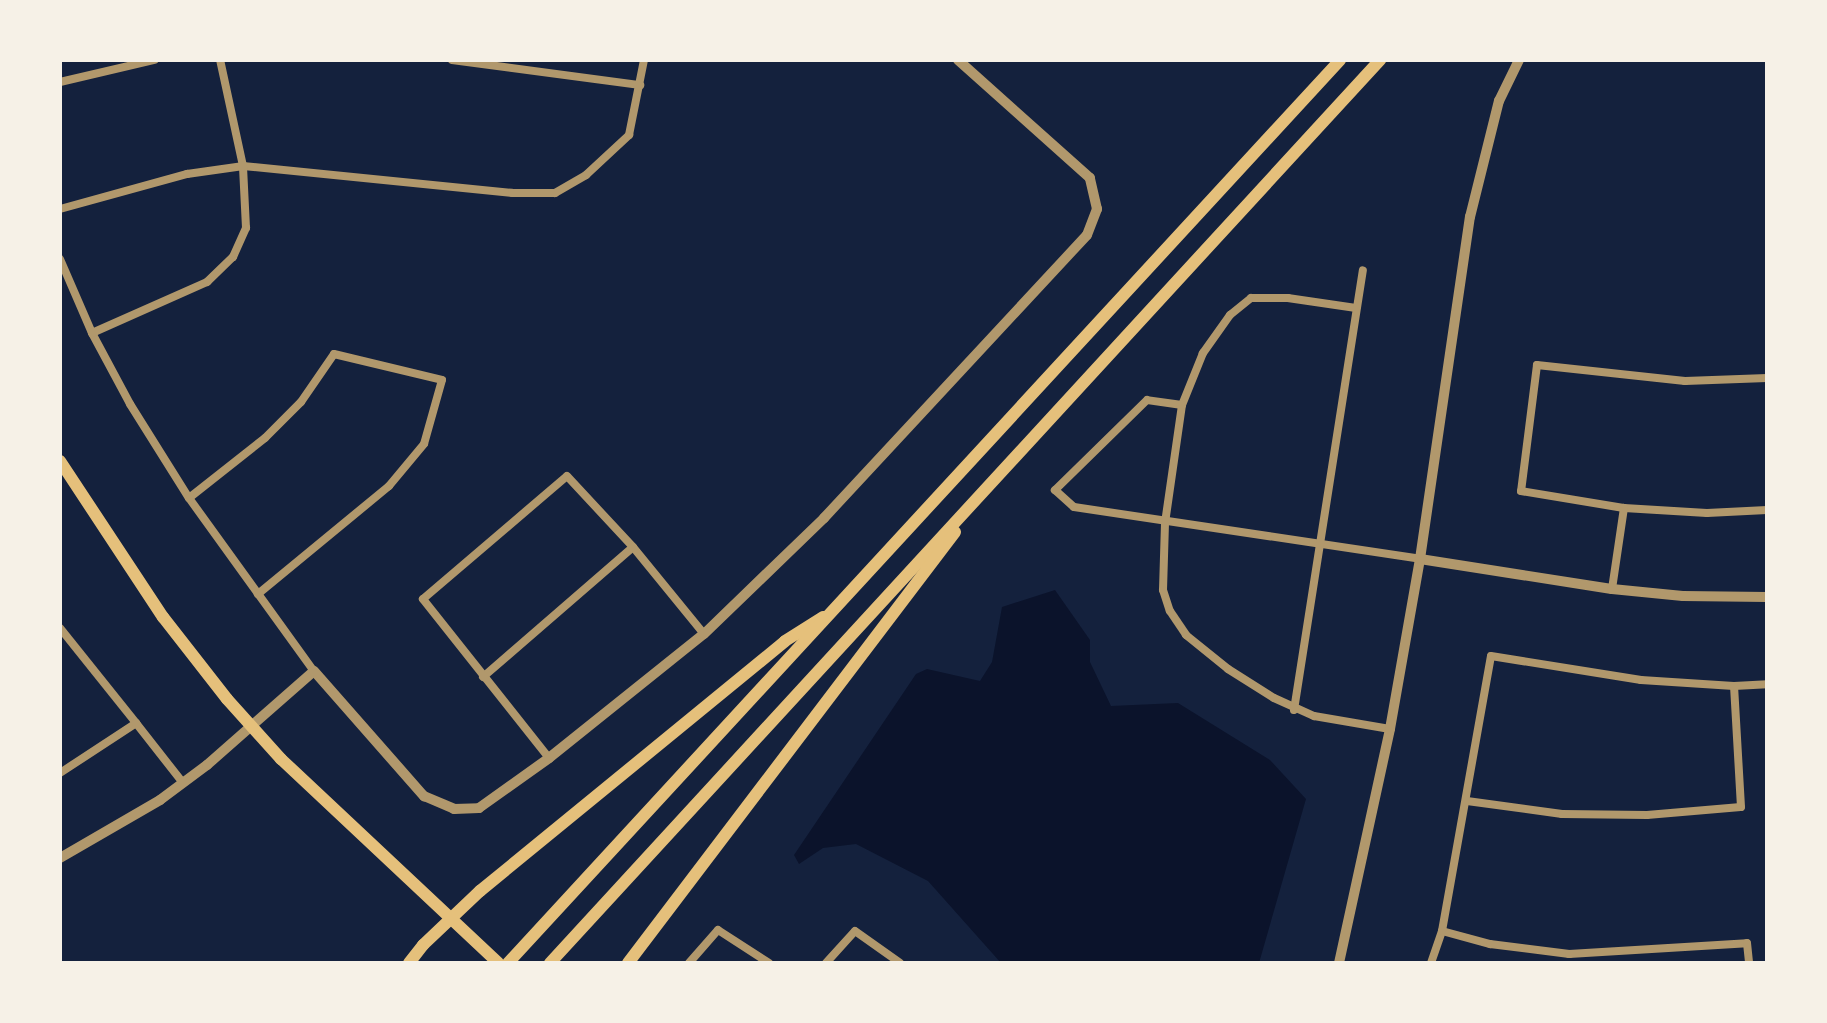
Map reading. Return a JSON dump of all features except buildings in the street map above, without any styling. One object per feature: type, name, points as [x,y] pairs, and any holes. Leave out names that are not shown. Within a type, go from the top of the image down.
[{"type":"main road","points":[[508,963],[1340,60]]},
{"type":"main road","points":[[551,962],[1380,60]]},
{"type":"main road","points":[[60,461],[163,617],[253,727],[281,759],[498,963]]},
{"type":"main road","points":[[628,963],[998,475]]},
{"type":"main road","points":[[409,963],[450,918],[785,641],[841,605]]},
{"type":"street","points":[[60,82],[154,60]]},
{"type":"street","points":[[92,333],[207,282],[233,257],[246,228],[243,166],[220,60]]},
{"type":"street","points":[[452,60],[640,85]]},
{"type":"street","points":[[60,209],[187,174],[243,166],[512,193],[555,193],[586,175],[629,135],[644,60]]},
{"type":"street","points":[[60,259],[92,333],[130,404],[189,498],[314,671],[424,796],[454,809],[479,808],[549,758],[704,634],[824,518],[1087,235],[1097,209],[1090,178],[958,60]]},
{"type":"street","points":[[1339,963],[1390,729],[1420,559],[1470,217],[1499,101],[1519,60]]},
{"type":"street","points":[[1294,710],[1363,270]]},
{"type":"street","points":[[1356,308],[1288,298],[1251,298],[1230,315],[1203,353],[1182,405],[1165,523],[1163,590],[1170,611],[1186,635],[1228,669],[1294,710],[1390,729]]},
{"type":"street","points":[[189,498],[292,411],[334,354],[442,380],[424,444],[389,486],[258,594]]},
{"type":"street","points":[[1767,378],[1685,381],[1537,365],[1521,491],[1624,508],[1707,513],[1767,510]]},
{"type":"street","points":[[1182,405],[1147,400],[1055,490],[1074,507],[1165,523],[1612,589],[1683,596],[1767,597]]},
{"type":"street","points":[[549,758],[423,599],[567,476],[633,547],[704,634]]},
{"type":"street","points":[[1612,589],[1624,508]]},
{"type":"street","points":[[483,677],[633,547]]},
{"type":"street","points":[[60,628],[183,783]]},
{"type":"street","points":[[1431,963],[1442,931],[1491,656],[1641,680],[1734,686],[1767,684]]},
{"type":"street","points":[[60,858],[115,828],[183,783],[253,727],[314,671]]},
{"type":"street","points":[[1467,801],[1562,814],[1647,815],[1741,807],[1734,686]]},
{"type":"street","points":[[60,773],[136,723]]},
{"type":"street","points":[[689,963],[718,930],[769,963]]},
{"type":"street","points":[[826,963],[855,931],[900,963]]},
{"type":"street","points":[[1442,931],[1490,944],[1569,954],[1747,943],[1749,963]]},
{"type":"water","points":[[1055,590],[1090,640],[1090,662],[1111,706],[1178,703],[1270,760],[1306,799],[1259,963],[1001,963],[928,881],[856,844],[823,848],[799,864],[794,855],[916,674],[927,669],[980,681],[992,662],[1002,607]]}]
